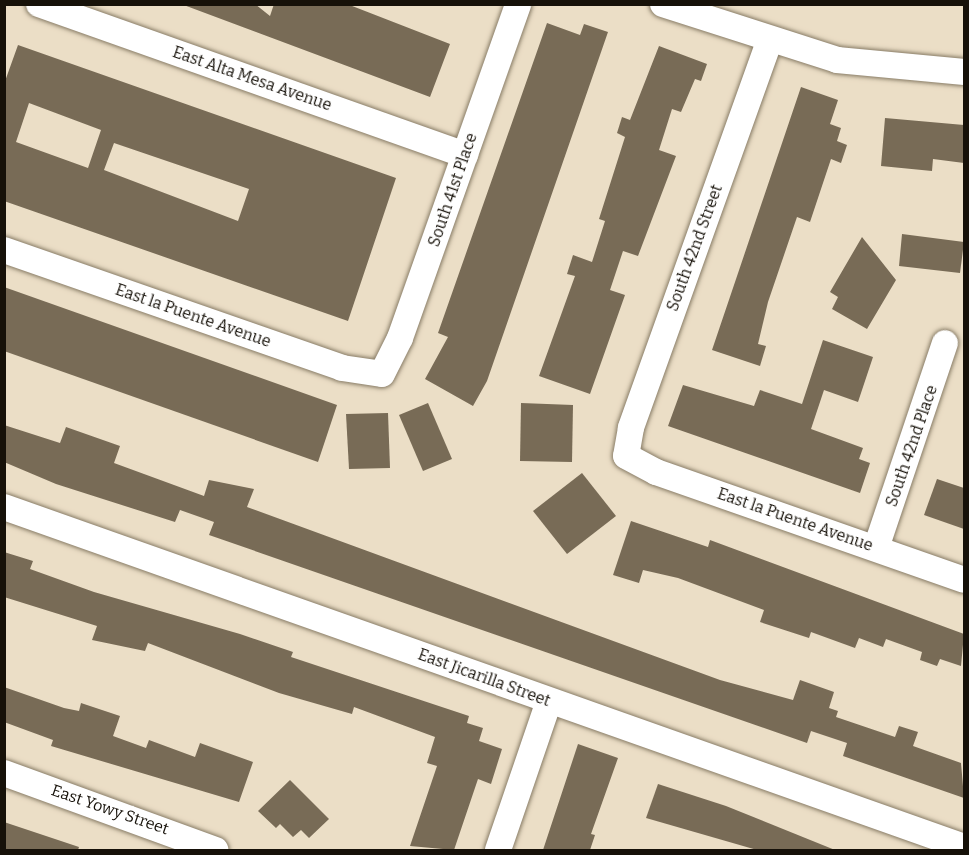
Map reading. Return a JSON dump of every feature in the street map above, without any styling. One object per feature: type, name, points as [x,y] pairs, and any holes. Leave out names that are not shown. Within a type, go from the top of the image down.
[{"type":"street","name":"East Alta Mesa Avenue","points":[[39,4],[465,155]]},
{"type":"street","name":"South 41st Place","points":[[382,374],[465,155],[518,4]]},
{"type":"street","points":[[663,4],[769,42],[837,60],[964,72]]},
{"type":"street","name":"South 42nd Street","points":[[626,456],[631,428],[769,42]]},
{"type":"street","name":"East la Puente Avenue","points":[[4,250],[342,368],[382,374]]},
{"type":"street","name":"South 42nd Place","points":[[876,548],[945,343]]},
{"type":"street","name":"East la Puente Avenue","points":[[626,456],[656,472],[964,580]]},
{"type":"street","name":"East Jicarilla Street","points":[[4,507],[964,847]]},
{"type":"street","points":[[498,850],[549,701]]},
{"type":"street","name":"East Yowy Street","points":[[4,773],[215,850]]},
{"type":"building","points":[[181,4],[255,4],[270,16],[274,4],[347,4],[450,44],[430,97]]},
{"type":"building","points":[[547,23],[580,35],[584,24],[608,32],[487,381],[473,406],[425,379],[448,337],[438,333]]},
{"type":"building","points":[[18,45],[396,178],[348,321],[4,201],[4,84]],"holes":[[[29,103],[101,130],[88,168],[16,142]],[[114,143],[249,189],[238,221],[104,170]]]},
{"type":"building","points":[[659,46],[707,64],[701,81],[695,79],[681,112],[672,109],[659,150],[676,156],[638,256],[623,251],[610,290],[625,295],[590,394],[539,376],[575,276],[567,274],[573,255],[592,262],[605,221],[599,219],[625,137],[617,133],[622,117],[630,120]]},
{"type":"building","points":[[801,87],[838,100],[830,124],[841,128],[837,141],[847,145],[841,163],[831,159],[810,222],[797,217],[768,302],[758,344],[766,346],[760,366],[712,350]]},
{"type":"building","points":[[885,118],[964,125],[964,163],[933,159],[932,171],[881,166]]},
{"type":"building","points":[[902,234],[964,242],[960,273],[899,266]]},
{"type":"building","points":[[862,237],[896,280],[867,329],[832,309],[838,297],[830,292]]},
{"type":"building","points":[[4,287],[337,405],[318,462],[4,351]]},
{"type":"building","points":[[823,340],[873,357],[858,402],[824,390],[811,429],[863,448],[859,459],[870,463],[860,493],[668,426],[683,385],[754,406],[760,390],[802,404]]},
{"type":"building","points":[[428,403],[452,459],[423,471],[399,415]]},
{"type":"building","points":[[521,403],[573,405],[572,462],[520,461]]},
{"type":"building","points":[[388,413],[390,468],[349,469],[346,414]]},
{"type":"building","points":[[4,425],[60,443],[66,427],[120,446],[114,463],[204,496],[209,480],[254,489],[247,507],[720,680],[793,700],[800,680],[834,692],[829,708],[838,711],[836,717],[895,737],[899,726],[918,732],[913,746],[961,763],[964,798],[843,756],[847,743],[811,731],[807,743],[209,535],[214,522],[180,510],[175,522],[56,484],[4,462]]},
{"type":"building","points":[[582,473],[616,516],[567,554],[533,511]]},
{"type":"building","points":[[937,479],[964,488],[964,529],[924,515]]},
{"type":"building","points":[[631,521],[708,547],[710,540],[964,634],[961,666],[940,659],[937,666],[920,660],[922,652],[886,639],[883,647],[859,638],[855,648],[811,632],[809,638],[760,622],[764,610],[678,578],[643,570],[639,583],[613,575]]},
{"type":"building","points":[[4,552],[33,561],[30,569],[94,592],[240,634],[293,652],[291,657],[469,716],[467,723],[483,728],[479,741],[502,749],[491,784],[478,779],[454,850],[410,846],[437,766],[427,763],[435,737],[354,707],[352,714],[279,693],[148,643],[145,651],[92,640],[97,626],[4,597]]},
{"type":"building","points":[[4,687],[64,708],[79,711],[81,703],[120,716],[113,736],[146,748],[149,740],[195,757],[200,743],[253,762],[239,802],[51,746],[53,740],[4,722]]},
{"type":"building","points":[[578,744],[618,758],[591,834],[595,835],[590,850],[543,850]]},
{"type":"building","points":[[290,780],[329,819],[309,838],[301,830],[293,837],[280,824],[276,828],[258,811]]},
{"type":"building","points":[[658,784],[726,806],[835,850],[757,850],[646,818]]},
{"type":"building","points":[[4,822],[79,847],[78,850],[4,850]]}]
